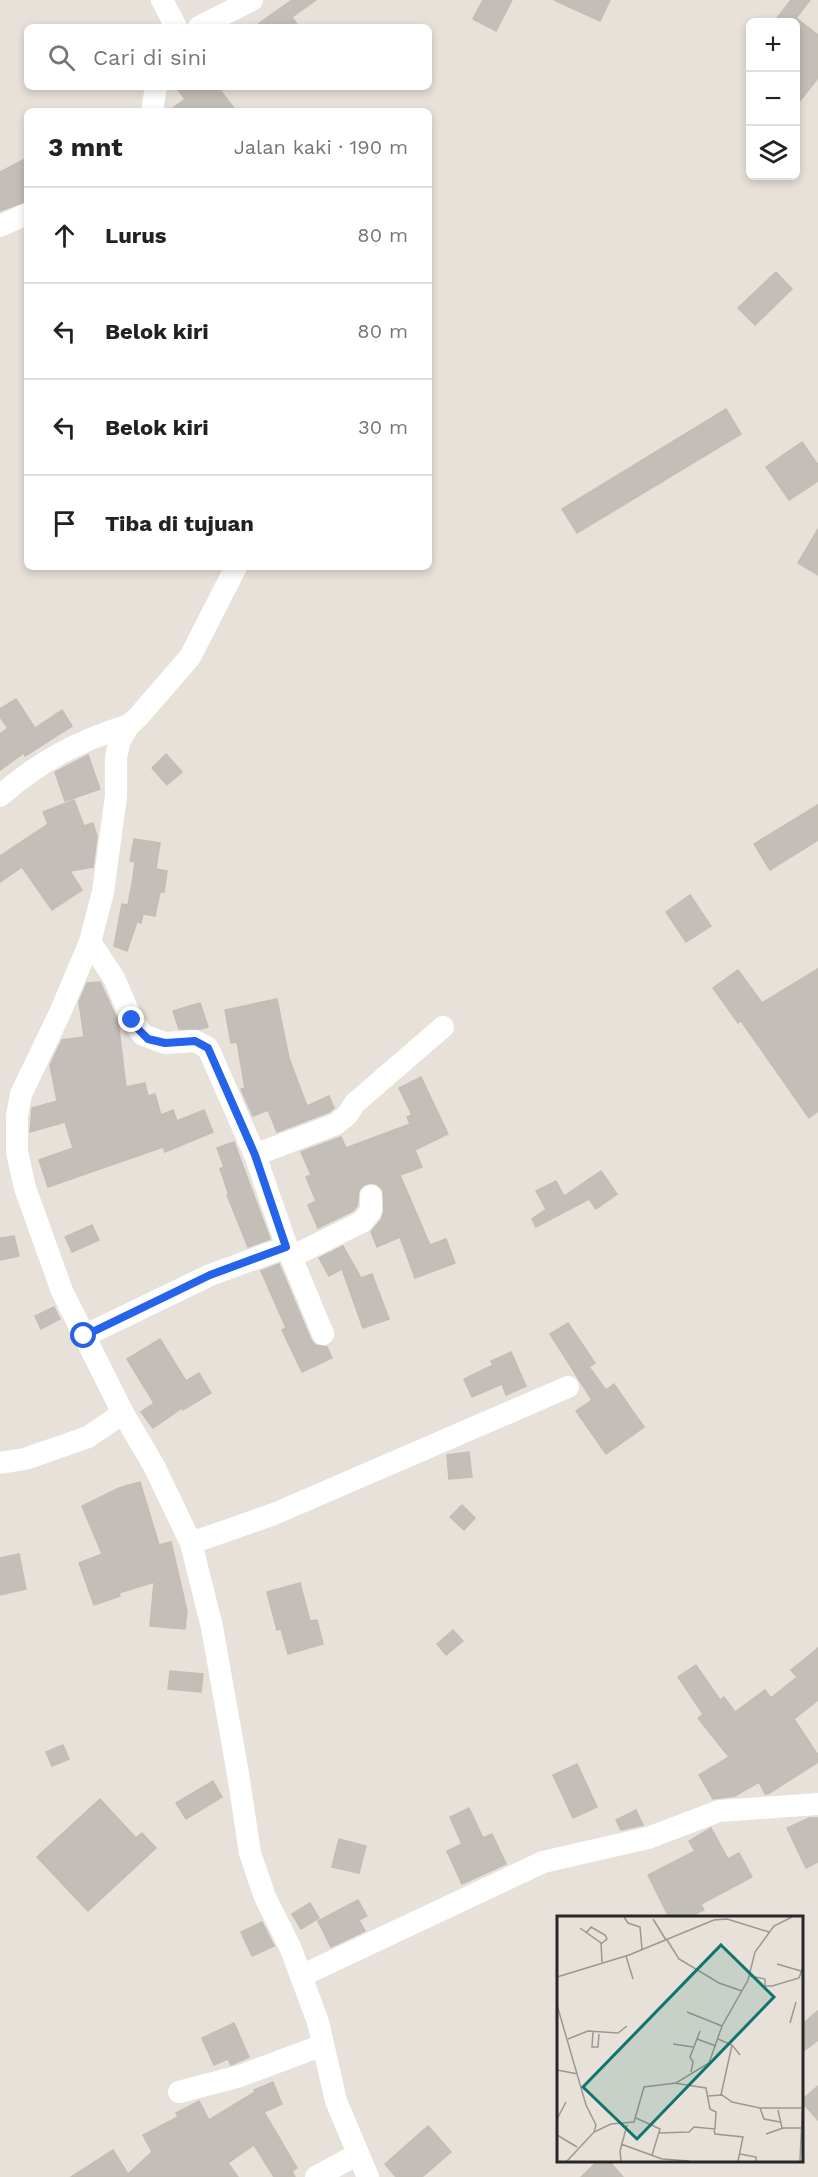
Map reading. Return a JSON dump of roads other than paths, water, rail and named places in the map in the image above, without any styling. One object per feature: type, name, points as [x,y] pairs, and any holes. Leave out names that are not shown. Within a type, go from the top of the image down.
[{"type":"street","points":[[162,0],[174,24]]},
{"type":"street","points":[[205,24],[252,0]]},
{"type":"street","points":[[152,108],[156,90]]},
{"type":"street","points":[[0,226],[24,215]]},
{"type":"street","points":[[234,570],[190,657],[129,725],[120,740],[116,757],[116,796],[103,892],[90,942],[59,1015],[21,1094],[17,1116],[17,1152],[26,1188],[62,1291],[123,1413],[154,1466],[191,1543],[212,1628],[250,1853],[265,1897],[291,1949],[318,2022],[336,2101],[368,2177]]},
{"type":"street","points":[[0,796],[42,762],[99,734],[129,725]]},
{"type":"street","points":[[90,942],[114,978],[132,1020],[143,1035],[148,1039],[165,1043],[195,1041],[208,1048],[255,1155],[289,1252],[322,1334]]},
{"type":"street","points":[[255,1155],[336,1124],[347,1115],[355,1103],[443,1027]]},
{"type":"street","points":[[84,1336],[210,1275],[289,1252],[362,1222],[371,1211],[371,1196]]},
{"type":"street","points":[[191,1543],[274,1515],[568,1387]]},
{"type":"street","points":[[0,1463],[25,1458],[88,1437],[123,1413]]},
{"type":"street","points":[[301,1976],[543,1862],[648,1838],[719,1811],[818,1804]]},
{"type":"street","points":[[179,2092],[240,2076],[323,2045]]},
{"type":"street","points":[[316,2177],[358,2154]]}]
